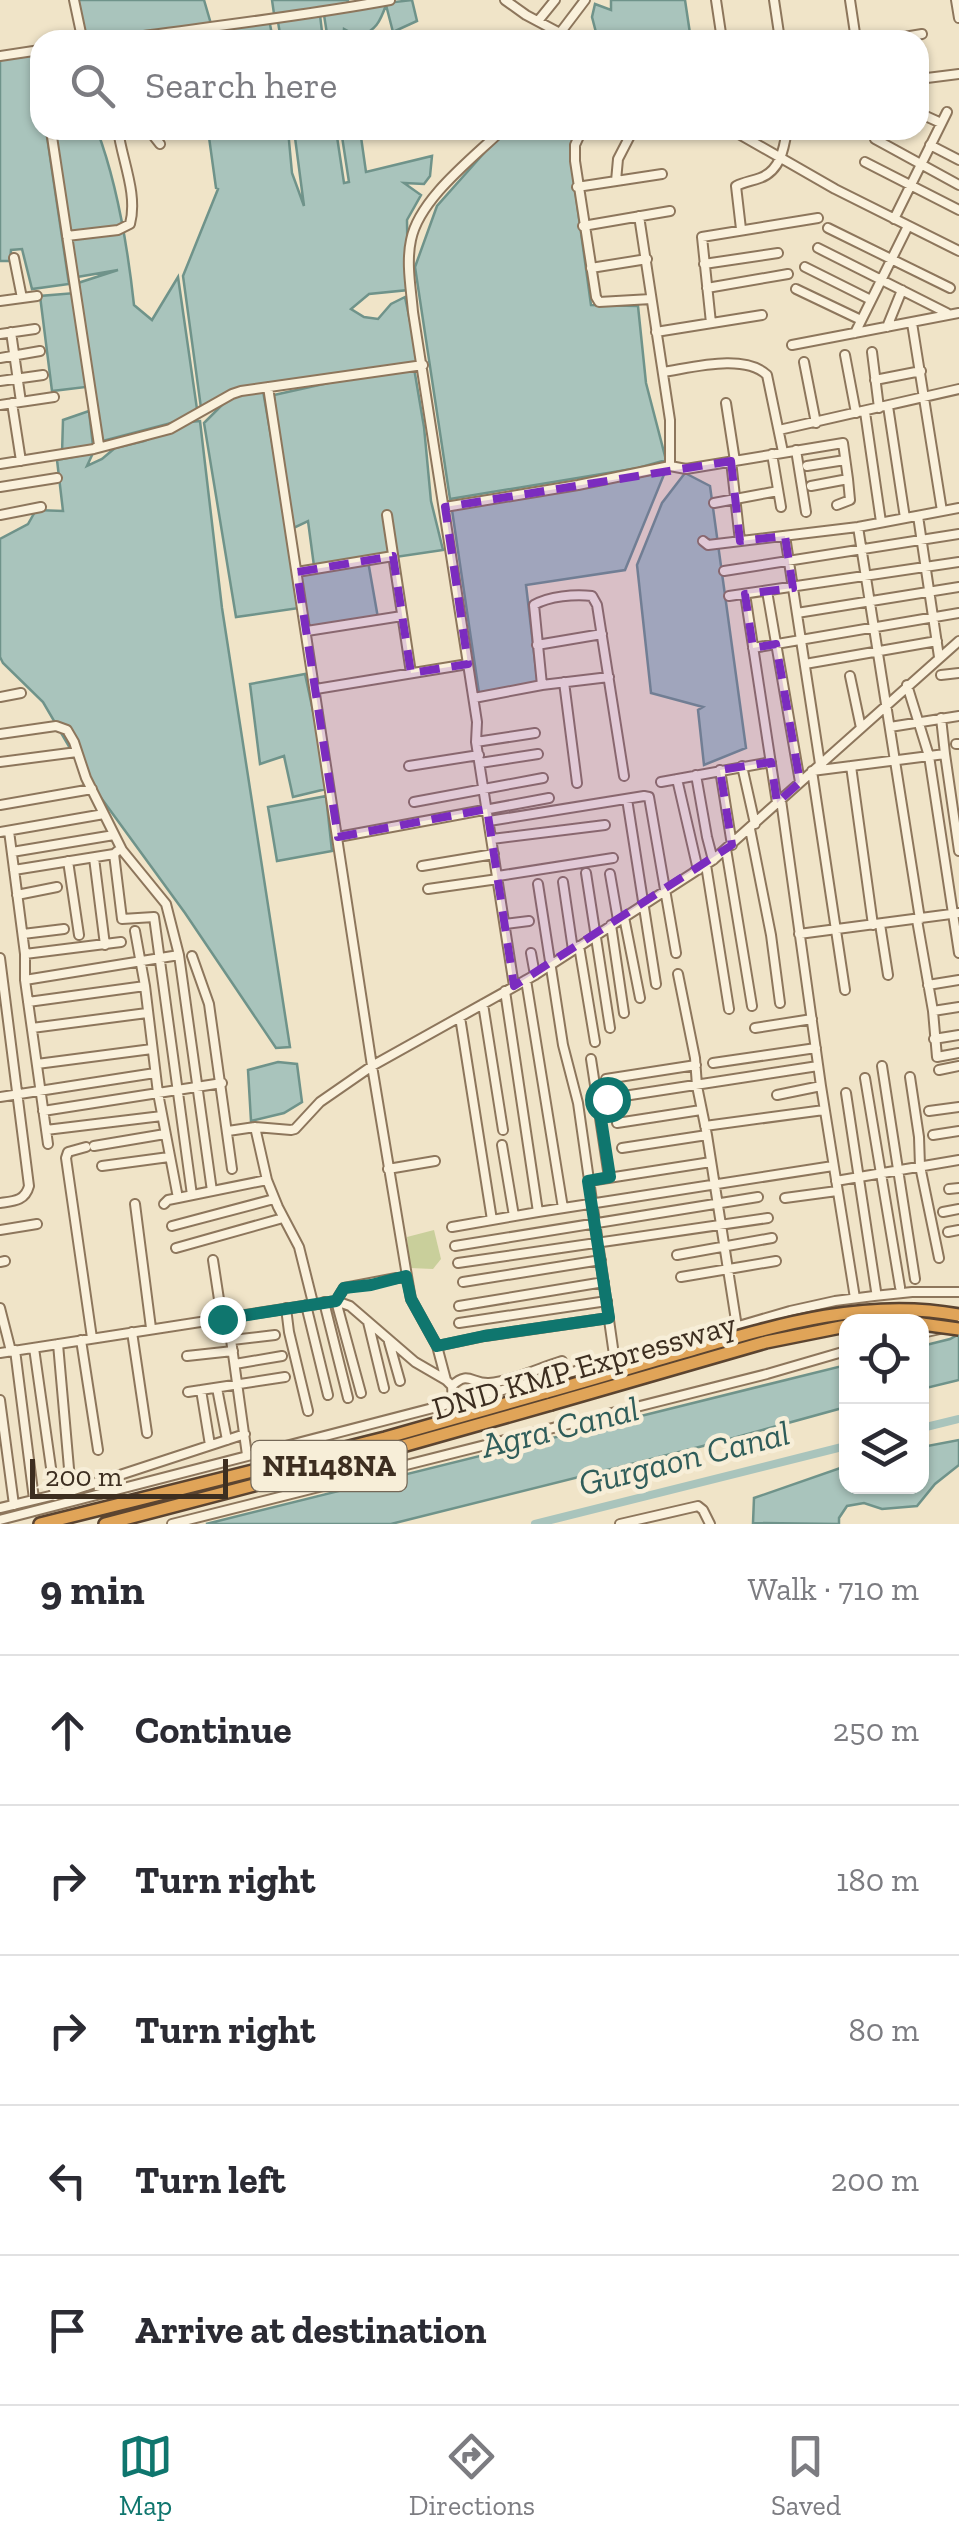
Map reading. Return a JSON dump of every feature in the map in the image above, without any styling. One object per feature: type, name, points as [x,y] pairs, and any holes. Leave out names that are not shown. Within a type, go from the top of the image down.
[{"type":"highway","name":"DND KMP Expressway","points":[[105,1524],[392,1449],[762,1330],[824,1316],[889,1310],[959,1315]]},
{"type":"highway","points":[[929,1325],[959,1327]]},
{"type":"highway","name":"DND KMP Expressway","points":[[40,1524],[766,1342],[839,1327]]},
{"type":"street","points":[[74,0],[81,30]]},
{"type":"street","points":[[193,30],[390,0]]},
{"type":"street","points":[[505,0],[554,30]]},
{"type":"street","points":[[538,21],[555,0]]},
{"type":"street","points":[[562,30],[586,0]]},
{"type":"street","points":[[716,0],[720,30]]},
{"type":"street","points":[[774,0],[778,30]]},
{"type":"street","points":[[850,0],[854,30]]},
{"type":"street","points":[[956,0],[959,18]]},
{"type":"street","points":[[0,56],[30,52]]},
{"type":"street","points":[[929,78],[959,74]]},
{"type":"street","points":[[894,219],[946,112]]},
{"type":"street","points":[[929,118],[941,124]]},
{"type":"street","points":[[53,140],[99,444],[94,449]]},
{"type":"street","points":[[67,236],[118,230],[130,224],[128,176],[120,140]]},
{"type":"street","points":[[157,140],[160,144]]},
{"type":"street","points":[[492,140],[432,197],[412,236],[409,261],[413,312],[474,698],[476,742],[514,986]]},
{"type":"street","points":[[577,140],[574,152],[583,226],[599,302],[651,299]]},
{"type":"street","points":[[616,180],[618,158],[628,140]]},
{"type":"street","points":[[751,140],[844,194],[959,251]]},
{"type":"street","points":[[742,229],[736,186],[767,175],[782,157],[785,140]]},
{"type":"street","points":[[876,140],[959,185]]},
{"type":"street","points":[[930,145],[959,160]]},
{"type":"street","points":[[865,162],[959,210]]},
{"type":"street","points":[[578,187],[662,174]]},
{"type":"street","points":[[583,226],[670,211]]},
{"type":"street","points":[[639,216],[670,420],[673,466]]},
{"type":"street","points":[[711,324],[702,237],[818,218]]},
{"type":"street","points":[[855,334],[908,226]]},
{"type":"street","points":[[828,228],[950,288]]},
{"type":"street","points":[[818,248],[954,314]]},
{"type":"street","points":[[704,264],[778,253]]},
{"type":"street","points":[[14,258],[22,298]]},
{"type":"street","points":[[591,268],[646,259]]},
{"type":"street","points":[[806,267],[870,300]]},
{"type":"street","points":[[707,288],[788,274]]},
{"type":"street","points":[[796,288],[861,320]]},
{"type":"street","points":[[887,328],[902,290]]},
{"type":"street","points":[[0,301],[37,296]]},
{"type":"street","points":[[792,345],[954,314]]},
{"type":"street","points":[[656,332],[762,316]]},
{"type":"street","points":[[912,323],[942,511]]},
{"type":"street","points":[[0,334],[35,328]]},
{"type":"street","points":[[10,332],[17,378],[21,461]]},
{"type":"street","points":[[0,358],[40,352]]},
{"type":"street","points":[[872,352],[905,518]]},
{"type":"street","points":[[845,355],[881,522]]},
{"type":"street","points":[[804,362],[816,423]]},
{"type":"street","points":[[663,372],[738,363],[758,368],[766,375],[783,452]]},
{"type":"street","points":[[0,464],[94,449],[170,429],[232,394],[423,365]]},
{"type":"street","points":[[875,380],[921,371]]},
{"type":"street","points":[[0,381],[43,376]]},
{"type":"street","points":[[268,387],[406,1276],[411,1299],[437,1346],[454,1402]]},
{"type":"street","points":[[779,430],[959,389]]},
{"type":"street","points":[[0,405],[54,397]]},
{"type":"street","points":[[726,403],[740,542]]},
{"type":"street","points":[[445,507],[673,466],[686,469],[842,443],[850,500],[837,505]]},
{"type":"street","points":[[796,450],[806,512]]},
{"type":"street","points":[[772,454],[780,507]]},
{"type":"street","points":[[807,466],[845,460]]},
{"type":"street","points":[[0,487],[57,478]]},
{"type":"street","points":[[810,486],[848,480]]},
{"type":"street","points":[[714,503],[778,492]]},
{"type":"street","points":[[0,516],[40,507]]},
{"type":"street","points":[[704,540],[708,545],[740,542],[858,527],[959,508]]},
{"type":"street","points":[[387,515],[411,674]]},
{"type":"street","points":[[918,516],[939,657]]},
{"type":"street","points":[[858,527],[933,1012],[934,1040],[938,1057],[959,1053]]},
{"type":"street","points":[[724,572],[959,534]]},
{"type":"street","points":[[786,536],[845,990]]},
{"type":"street","points":[[298,572],[394,556]]},
{"type":"street","points":[[729,596],[959,562]]},
{"type":"street","points":[[797,612],[959,587]]},
{"type":"street","points":[[767,591],[800,782]]},
{"type":"street","points":[[745,594],[855,1298]]},
{"type":"street","points":[[542,685],[533,608],[545,600],[592,596],[597,605],[624,776]]},
{"type":"street","points":[[754,648],[959,613]]},
{"type":"street","points":[[306,631],[402,616]]},
{"type":"street","points":[[537,645],[602,634]]},
{"type":"street","points":[[805,664],[937,641]]},
{"type":"street","points":[[228,1131],[255,1127],[296,1129],[320,1102],[372,1066],[530,978],[705,865],[959,641]]},
{"type":"street","points":[[316,689],[468,664]]},
{"type":"street","points":[[941,675],[959,672]]},
{"type":"street","points":[[850,676],[861,728]]},
{"type":"street","points":[[474,698],[609,677]]},
{"type":"street","points":[[564,682],[577,782]]},
{"type":"street","points":[[908,685],[929,756],[959,953]]},
{"type":"street","points":[[0,697],[22,693]]},
{"type":"street","points":[[890,727],[959,716]]},
{"type":"street","points":[[941,718],[945,754],[954,784],[959,851]]},
{"type":"street","points":[[0,734],[56,726],[67,730],[114,835],[122,919],[154,917],[192,1194]]},
{"type":"street","points":[[476,742],[535,733]]},
{"type":"street","points":[[0,762],[77,752]]},
{"type":"street","points":[[409,766],[538,754]]},
{"type":"street","points":[[816,768],[945,754]]},
{"type":"street","points":[[661,782],[770,762]]},
{"type":"street","points":[[742,766],[780,1003]]},
{"type":"street","points":[[851,766],[888,975]]},
{"type":"street","points":[[720,770],[752,1006]]},
{"type":"street","points":[[696,775],[706,836],[705,865]]},
{"type":"street","points":[[414,802],[543,778]]},
{"type":"street","points":[[677,779],[705,865],[729,1010]]},
{"type":"street","points":[[0,804],[92,789]]},
{"type":"street","points":[[489,822],[649,797],[676,953]]},
{"type":"street","points":[[338,836],[550,798]]},
{"type":"street","points":[[627,799],[656,984]]},
{"type":"street","points":[[48,1144],[12,852],[4,832],[104,814]]},
{"type":"street","points":[[492,839],[605,824]]},
{"type":"street","points":[[12,852],[114,835]]},
{"type":"street","points":[[14,870],[117,851]]},
{"type":"street","points":[[117,851],[166,904],[178,955],[212,1191]]},
{"type":"street","points":[[422,866],[494,854]]},
{"type":"street","points":[[94,858],[105,945]]},
{"type":"street","points":[[428,889],[613,858]]},
{"type":"street","points":[[68,862],[79,935]]},
{"type":"street","points":[[586,873],[610,1028]]},
{"type":"street","points":[[610,874],[618,920],[640,998]]},
{"type":"street","points":[[563,882],[594,1042]]},
{"type":"street","points":[[538,884],[578,1103],[615,1362]]},
{"type":"street","points":[[17,894],[57,888]]},
{"type":"street","points":[[799,934],[956,914]]},
{"type":"street","points":[[618,920],[624,1014]]},
{"type":"street","points":[[505,924],[529,921]]},
{"type":"street","points":[[22,934],[64,930]]},
{"type":"street","points":[[135,932],[168,1157],[178,1198]]},
{"type":"street","points":[[25,954],[121,942]]},
{"type":"street","points":[[531,953],[530,978],[562,1208]]},
{"type":"street","points":[[25,980],[178,955]]},
{"type":"street","points":[[192,956],[209,1004],[232,1170]]},
{"type":"street","points":[[0,958],[5,1028],[29,1186],[20,1199],[0,1202]]},
{"type":"street","points":[[678,974],[737,1327]]},
{"type":"street","points":[[928,984],[959,980]]},
{"type":"street","points":[[28,1002],[144,986]]},
{"type":"street","points":[[505,991],[538,1212]]},
{"type":"street","points":[[483,1004],[503,1130]]},
{"type":"street","points":[[933,1012],[959,1007]]},
{"type":"street","points":[[32,1028],[147,1013]]},
{"type":"street","points":[[460,1017],[492,1220]]},
{"type":"street","points":[[755,1028],[812,1019]]},
{"type":"street","points":[[934,1040],[959,1035]]},
{"type":"street","points":[[713,1063],[816,1048]]},
{"type":"street","points":[[37,1064],[152,1049]]},
{"type":"street","points":[[592,1058],[610,1177]]},
{"type":"street","points":[[606,1080],[696,1065]]},
{"type":"street","points":[[598,1100],[818,1066]]},
{"type":"street","points":[[882,1066],[916,1279]]},
{"type":"street","points":[[938,1070],[959,1066]]},
{"type":"street","points":[[0,1097],[156,1073]]},
{"type":"street","points":[[910,1077],[920,1166],[939,1258]]},
{"type":"street","points":[[865,1078],[900,1287]]},
{"type":"street","points":[[43,1111],[222,1083]]},
{"type":"street","points":[[777,1094],[821,1086]]},
{"type":"street","points":[[846,1092],[876,1291]]},
{"type":"street","points":[[928,1111],[959,1107]]},
{"type":"street","points":[[616,1123],[702,1110]]},
{"type":"street","points":[[622,1148],[824,1110]]},
{"type":"street","points":[[46,1130],[162,1116]]},
{"type":"street","points":[[255,1127],[267,1180],[299,1247],[328,1395]]},
{"type":"street","points":[[932,1135],[959,1131]]},
{"type":"street","points":[[98,1450],[66,1158],[68,1152],[165,1134]]},
{"type":"street","points":[[502,1145],[514,1216]]},
{"type":"street","points":[[102,1166],[168,1157]]},
{"type":"street","points":[[786,1198],[837,1186],[859,1176],[959,1160]]},
{"type":"street","points":[[388,1169],[436,1161]]},
{"type":"street","points":[[588,1181],[711,1162]]},
{"type":"street","points":[[452,1228],[833,1166]]},
{"type":"street","points":[[164,1204],[192,1194],[267,1180]]},
{"type":"street","points":[[455,1246],[758,1197]]},
{"type":"street","points":[[172,1226],[274,1199]]},
{"type":"street","points":[[135,1204],[150,1328]]},
{"type":"street","points":[[943,1212],[959,1209]]},
{"type":"street","points":[[176,1248],[283,1218]]},
{"type":"street","points":[[458,1263],[768,1218]]},
{"type":"street","points":[[0,1230],[37,1224]]},
{"type":"street","points":[[948,1232],[959,1230]]},
{"type":"street","points":[[676,1255],[772,1238]]},
{"type":"street","points":[[212,1260],[232,1346],[247,1455]]},
{"type":"street","points":[[464,1282],[601,1260]]},
{"type":"street","points":[[680,1277],[776,1261]]},
{"type":"street","points":[[361,1393],[336,1301],[344,1288],[406,1276]]},
{"type":"street","points":[[459,1306],[604,1282]]},
{"type":"street","points":[[0,1520],[615,1362],[790,1311],[855,1298],[959,1292]]},
{"type":"street","points":[[0,1353],[336,1301],[350,1306],[389,1342],[449,1383]]},
{"type":"street","points":[[459,1323],[607,1301]]},
{"type":"street","points":[[324,1302],[348,1398]]},
{"type":"street","points":[[0,1308],[13,1351],[34,1499]]},
{"type":"street","points":[[286,1308],[308,1411]]},
{"type":"street","points":[[437,1346],[609,1318]]},
{"type":"street","points":[[368,1322],[384,1388]]},
{"type":"street","points":[[929,1332],[959,1327]]},
{"type":"street","points":[[132,1332],[147,1434]]},
{"type":"street","points":[[187,1356],[275,1335]]},
{"type":"street","points":[[389,1342],[400,1381]]},
{"type":"street","points":[[58,1344],[70,1491]]},
{"type":"street","points":[[34,1348],[57,1505]]},
{"type":"street","points":[[172,1524],[839,1353]]},
{"type":"street","points":[[235,1364],[282,1356]]},
{"type":"street","points":[[449,1383],[469,1378],[484,1384],[496,1382],[562,1362]]},
{"type":"street","points":[[561,1374],[572,1424]]},
{"type":"street","points":[[188,1392],[285,1378]]},
{"type":"street","points":[[218,1388],[228,1440]]},
{"type":"street","points":[[200,1390],[210,1445]]},
{"type":"street","points":[[0,1400],[14,1505]]},
{"type":"street","points":[[0,1508],[70,1491],[245,1434]]},
{"type":"street","points":[[620,1524],[698,1506],[710,1524]]},
{"type":"highlighted area","points":[[731,461],[740,541],[785,536],[793,588],[745,594],[753,648],[776,644],[800,782],[777,803],[771,762],[720,770],[732,845],[514,986],[487,809],[338,837],[297,572],[393,556],[411,673],[468,664],[445,507]]},
{"type":"green space","points":[[434,1230],[441,1259],[433,1269],[410,1268],[407,1237]]},
{"type":"water","points":[[76,0],[204,0],[211,24],[171,30],[81,30]]},
{"type":"water","points":[[272,0],[348,0],[347,7],[356,5],[356,0],[412,0],[417,21],[392,30],[386,5],[371,30],[326,30],[324,15],[341,9],[274,14]]},
{"type":"water","points":[[611,0],[685,0],[690,30],[595,30],[592,17],[595,4],[611,10]]},
{"type":"water","points":[[320,15],[322,30],[279,30],[278,22]]},
{"type":"water","points":[[269,19],[271,30],[228,30]]},
{"type":"water","points":[[30,52],[30,140],[47,140],[69,284],[32,289],[22,249],[11,250],[10,261],[0,261],[0,56]]},
{"type":"water","points":[[56,140],[100,140],[121,217],[134,305],[152,320],[178,277],[198,416],[95,443],[78,283],[118,270],[77,277]]},
{"type":"water","points":[[209,140],[289,140],[292,173],[304,206],[295,140],[338,140],[344,183],[349,182],[343,140],[361,140],[366,172],[432,156],[430,176],[424,184],[404,183],[421,195],[407,220],[408,290],[369,294],[351,309],[378,319],[391,304],[405,297],[419,364],[263,391],[284,510],[274,395],[414,368],[431,501],[443,550],[368,561],[378,618],[308,627],[300,572],[314,566],[308,521],[287,531],[299,608],[236,617],[204,423],[226,401],[201,408],[183,276],[216,188]]},
{"type":"water","points":[[496,140],[576,140],[571,160],[591,305],[638,306],[646,383],[666,460],[450,499],[415,267],[437,206]]},
{"type":"water","points":[[75,293],[86,387],[52,391],[40,296]]},
{"type":"water","points":[[89,411],[93,446],[62,454],[63,420]]},
{"type":"water","points":[[200,421],[222,608],[290,1047],[276,1048],[91,784],[43,702],[0,657],[0,539],[28,524],[36,510],[63,511],[57,460],[93,453],[87,466],[115,448]]},
{"type":"water","points":[[665,472],[625,570],[526,585],[538,687],[479,693],[452,510]]},
{"type":"water","points":[[685,473],[710,486],[746,748],[704,765],[698,710],[703,707],[651,693],[637,565],[662,503]]},
{"type":"water","points":[[305,674],[326,789],[293,797],[284,756],[260,764],[250,684]]},
{"type":"water","points":[[326,796],[332,851],[277,861],[268,807]]},
{"type":"water","points":[[278,1062],[297,1064],[302,1102],[284,1113],[251,1121],[248,1070]]},
{"type":"water","points":[[959,1334],[959,1380],[929,1387],[929,1344]]},
{"type":"water","points":[[839,1367],[839,1409],[391,1524],[206,1524]]},
{"type":"water","points":[[959,1440],[959,1465],[929,1491],[929,1446]]},
{"type":"water","points":[[839,1468],[839,1494],[927,1494],[917,1506],[847,1506],[839,1524],[753,1523],[754,1498]]},
{"type":"waterway","name":"Gurgaon Canal","points":[[929,1426],[959,1419]]},
{"type":"waterway","name":"Gurgaon Canal","points":[[535,1524],[839,1448]]},
{"type":"route","points":[[222,1319],[336,1301],[344,1288],[406,1276],[411,1299],[437,1346],[609,1318],[588,1181],[610,1177],[598,1100],[607,1099]]},
{"type":"water label","name":"Agra Canal","points":[[560,1427]]}]
